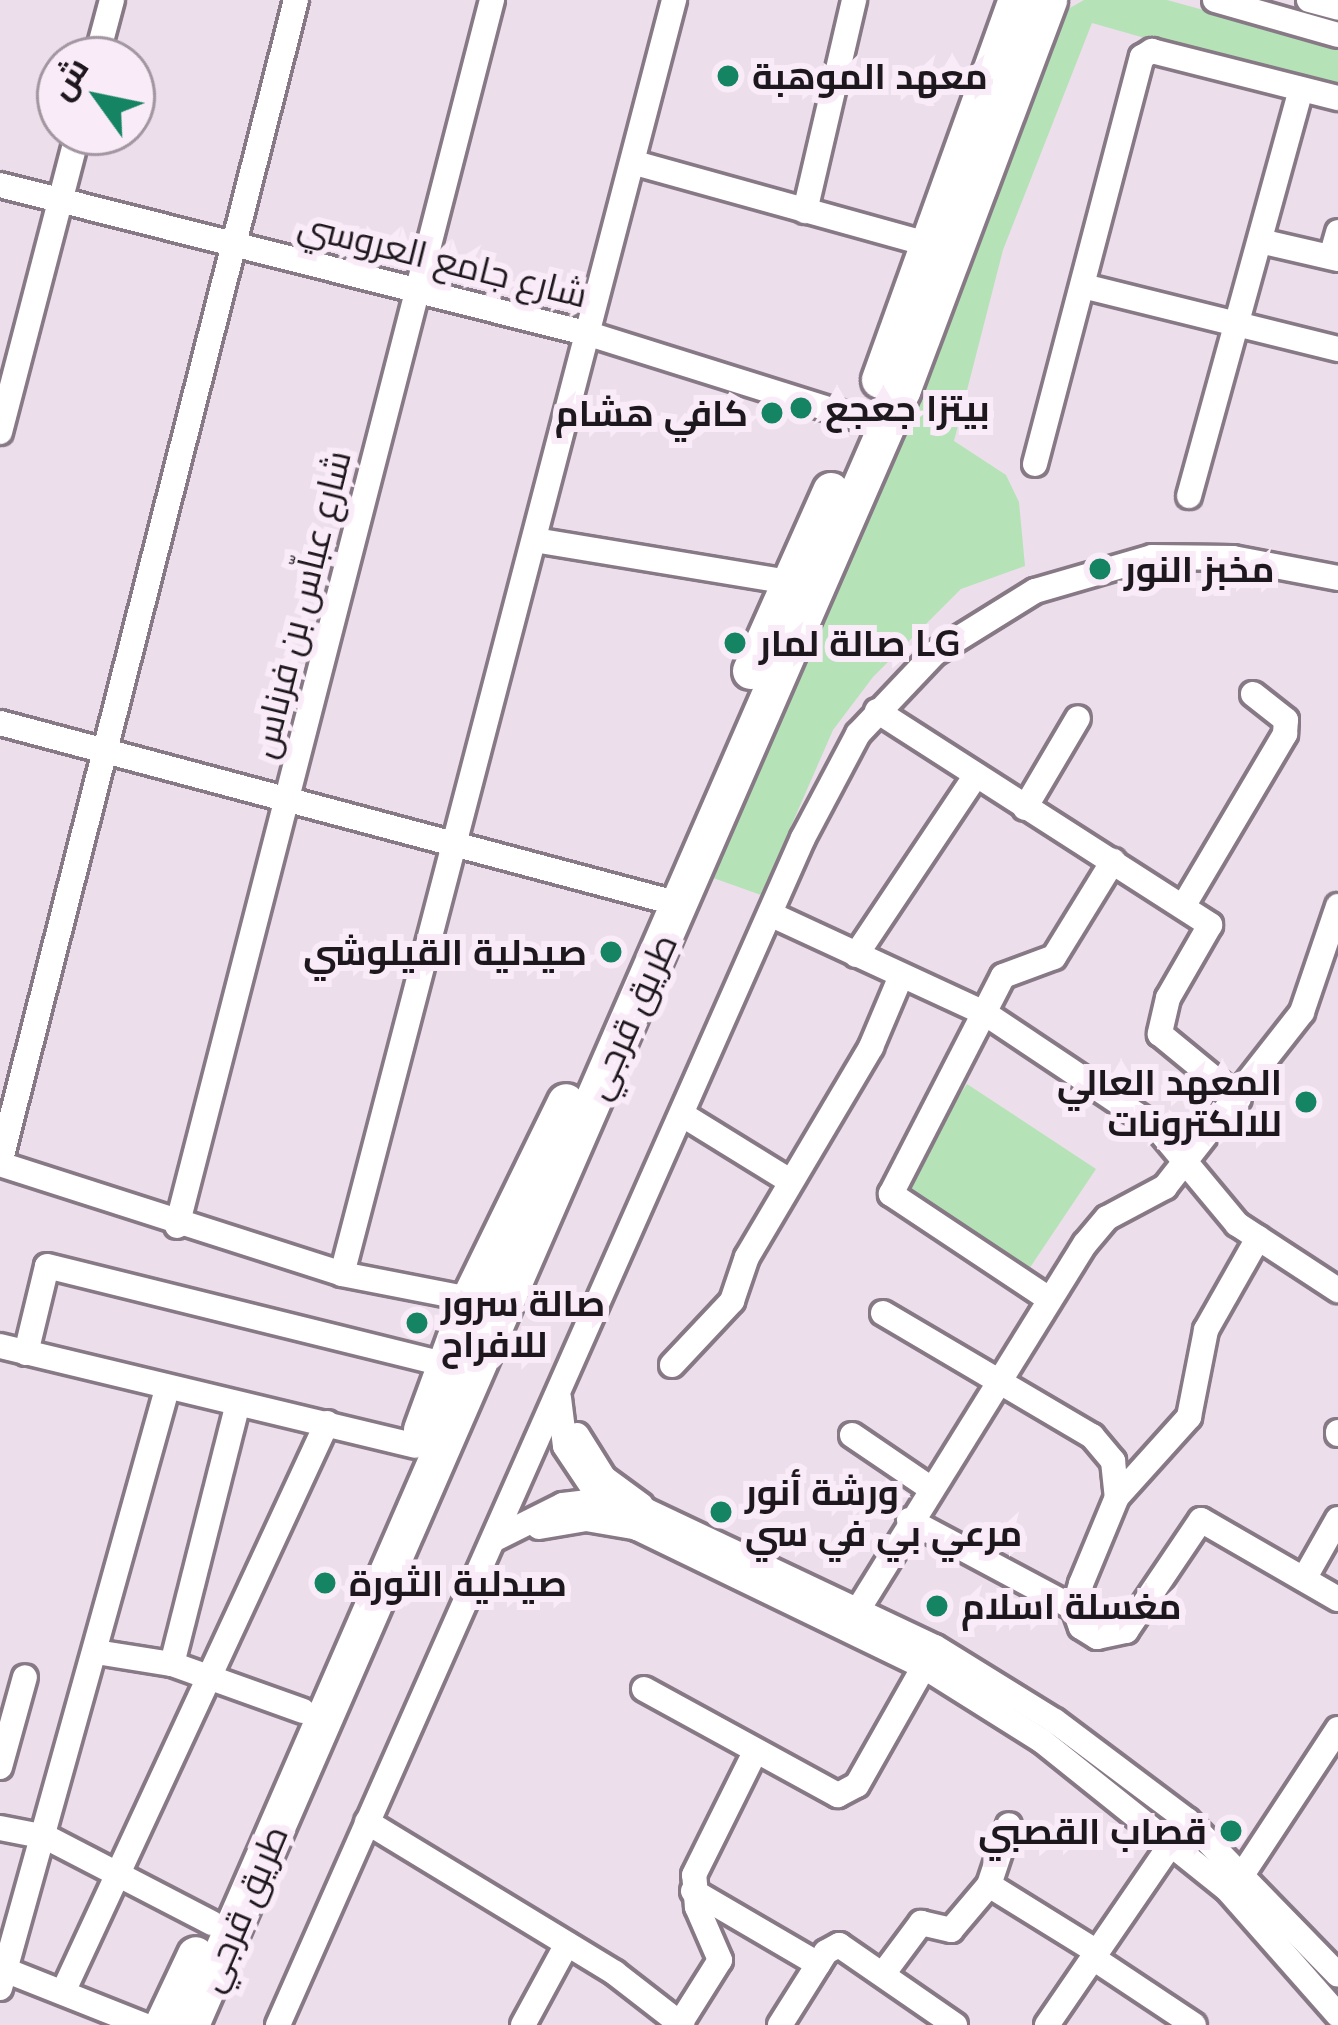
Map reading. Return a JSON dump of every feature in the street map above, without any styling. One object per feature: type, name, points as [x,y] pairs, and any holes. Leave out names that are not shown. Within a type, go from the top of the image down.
[{"type":"highway","name":"طريق قرجي","points":[[163,2025],[303,1711],[415,1446],[470,1299],[667,901],[788,582],[863,420],[934,246],[1017,0]]},
{"type":"highway","name":"طريق قرجي","points":[[191,2025],[667,901],[949,277],[1044,16],[1060,0]]},
{"type":"street","points":[[102,36],[112,0]]},
{"type":"street","points":[[296,0],[0,1163],[177,1226],[342,1274],[470,1299]]},
{"type":"street","name":"شارع عباّس بن فرناس","points":[[177,1226],[492,0]]},
{"type":"street","points":[[342,1274],[460,846],[674,0]]},
{"type":"street","points":[[806,211],[854,0]]},
{"type":"street","points":[[1215,0],[1338,35]]},
{"type":"street","points":[[1309,0],[1338,8]]},
{"type":"street","points":[[1035,464],[1142,57],[1152,51],[1338,98]]},
{"type":"street","points":[[1189,496],[1301,90]]},
{"type":"street","points":[[0,432],[72,156]]},
{"type":"street","points":[[635,164],[934,246]]},
{"type":"street","name":"شارع جامع العروسي","points":[[0,185],[589,334],[863,420]]},
{"type":"street","points":[[1260,241],[1336,250]]},
{"type":"street","points":[[1084,286],[1338,349]]},
{"type":"street","points":[[535,541],[788,582]]},
{"type":"street","points":[[278,2025],[770,914],[842,759],[877,710],[971,625],[1035,591],[1097,572],[1152,557],[1234,558],[1338,578]]},
{"type":"street","points":[[1184,905],[1285,734],[1286,720],[1252,694]]},
{"type":"street","points":[[877,710],[1024,808],[1184,905],[1210,932],[1168,998],[1160,1034],[1239,1099]]},
{"type":"street","points":[[1024,808],[1078,718]]},
{"type":"street","points":[[0,723],[667,901]]},
{"type":"street","points":[[856,955],[976,775]]},
{"type":"street","points":[[1049,1299],[891,1194],[1007,972],[1054,957],[1113,861]]},
{"type":"street","points":[[852,1618],[928,1486],[1107,1218],[1149,1201],[1188,1161],[1302,1012],[1338,906]]},
{"type":"street","points":[[770,914],[986,1014],[1156,1128],[1237,1224],[1338,1289]]},
{"type":"street","points":[[672,1365],[732,1301],[790,1181],[871,1047],[901,976]]},
{"type":"street","points":[[683,1115],[790,1181]]},
{"type":"street","points":[[1074,1609],[1117,1497],[1189,1417],[1206,1330],[1258,1238]]},
{"type":"street","points":[[26,1353],[47,1266],[447,1365]]},
{"type":"street","points":[[883,1313],[1092,1436],[1113,1461],[1117,1497]]},
{"type":"street","points":[[0,1346],[415,1446]]},
{"type":"street","points":[[143,2025],[64,1990],[2,1975],[46,1837],[167,1389]]},
{"type":"street","points":[[562,1390],[565,1446],[601,1500],[929,1656],[1042,1741],[1244,1872],[1338,1976]]},
{"type":"street","points":[[562,1390],[585,1453],[642,1519]]},
{"type":"street","points":[[172,1664],[238,1407]]},
{"type":"street","points":[[64,1990],[212,1680],[327,1423]]},
{"type":"street","points":[[852,1435],[928,1486]]},
{"type":"street","points":[[490,1549],[563,1505],[601,1500]]},
{"type":"street","points":[[490,1549],[546,1524],[642,1519]]},
{"type":"street","points":[[1304,1579],[1338,1519]]},
{"type":"street","points":[[908,1520],[1074,1609],[1081,1627],[1097,1636],[1126,1631],[1201,1520],[1338,1599]]},
{"type":"street","points":[[96,1652],[172,1664],[303,1711]]},
{"type":"street","points":[[644,1689],[830,1795],[845,1793],[929,1656]]},
{"type":"street","points":[[0,1767],[25,1677]]},
{"type":"street","points":[[1244,1872],[1338,1729]]},
{"type":"street","points":[[367,1822],[567,1944],[681,2024],[721,1960],[693,1891],[698,1859],[755,1752]]},
{"type":"street","points":[[883,1974],[921,1923],[951,1930],[989,1885],[1009,1826]]},
{"type":"street","points":[[0,1828],[46,1837],[212,1922]]},
{"type":"street","points":[[1046,2025],[1180,1830]]},
{"type":"street","points":[[1180,1830],[1337,2021]]},
{"type":"street","points":[[989,1885],[1194,2025]]},
{"type":"street","points":[[693,1891],[818,1964]]},
{"type":"street","points":[[523,2025],[567,1944]]},
{"type":"street","points":[[781,2025],[818,1964],[839,1945],[955,2025]]},
{"type":"green space","points":[[1084,0],[1167,0],[1338,47],[1338,93],[1092,23],[1003,250],[954,441],[1006,475],[1019,502],[1025,566],[961,589],[873,677],[833,730],[761,895],[702,874],[1061,13]]},
{"type":"green space","points":[[967,1084],[1096,1169],[1029,1269],[901,1184]]},
{"type":"place","name":"معهد الموهبة","points":[[728,76]]},
{"type":"place","name":"بيتزا جعجع","points":[[801,408]]},
{"type":"place","name":"كافي هشام","points":[[772,413]]},
{"type":"place","name":"مخبز النور","points":[[1100,569]]},
{"type":"place","name":"صالة لمار LG","points":[[735,643]]},
{"type":"place","name":"صيدلية القيلوشي","points":[[611,952]]},
{"type":"place","name":"المعهد العالي للالكترونات","points":[[1306,1102]]},
{"type":"place","name":"صالة سرور للافراح","points":[[417,1323]]},
{"type":"place","name":"ورشة أنور مرعي بي في سي","points":[[721,1512]]},
{"type":"place","name":"صيدلية الثورة","points":[[325,1583]]},
{"type":"place","name":"مغسلة اسلام","points":[[937,1606]]},
{"type":"place","name":"قصاب القصبي","points":[[1231,1831]]}]
